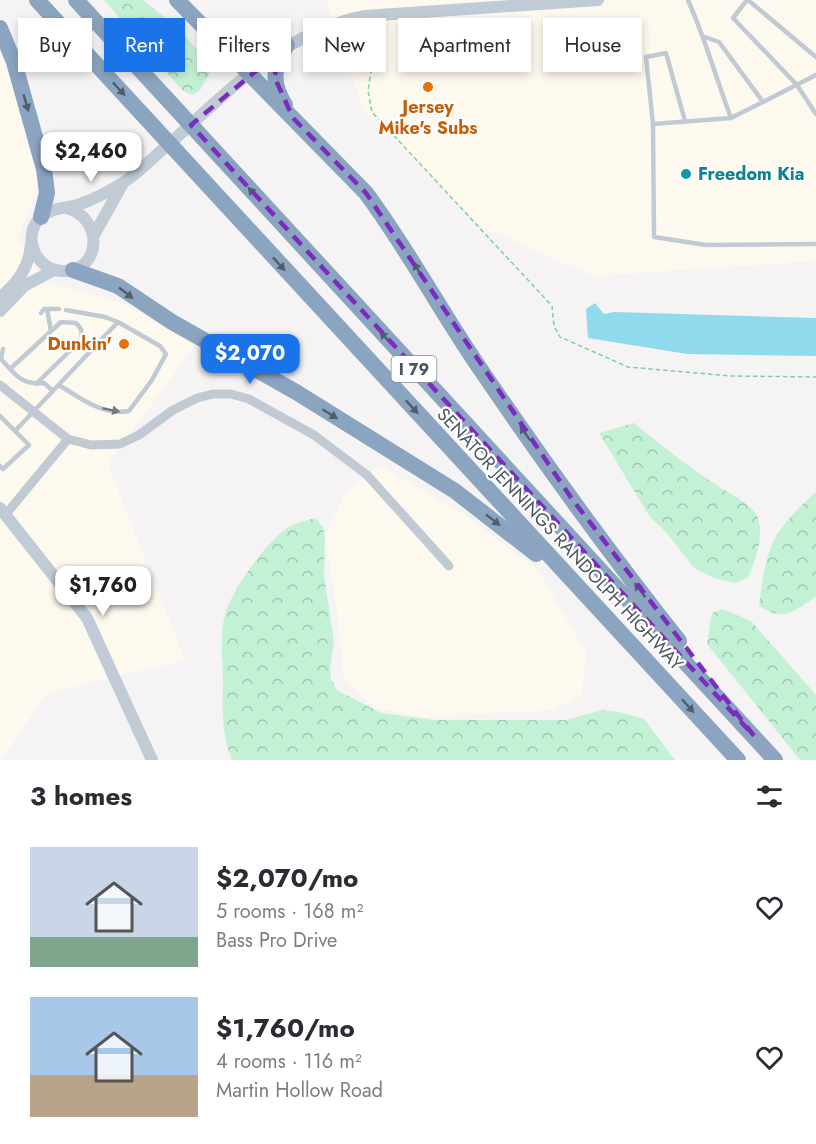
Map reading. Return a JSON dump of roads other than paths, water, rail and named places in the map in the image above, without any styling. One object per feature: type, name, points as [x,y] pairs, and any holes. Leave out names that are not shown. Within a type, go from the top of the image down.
[{"type":"highway","name":"SENATOR JENNINGS RANDOLPH HIGHWAY","points":[[37,0],[738,760]]},
{"type":"highway","name":"SENATOR JENNINGS RANDOLPH HIGHWAY","points":[[76,0],[776,760]]},
{"type":"highway","points":[[177,0],[334,158],[386,220],[482,372],[572,499],[754,736]]},
{"type":"highway","points":[[0,28],[17,70],[44,169],[47,193],[41,217]]},
{"type":"highway","points":[[275,72],[278,93],[293,118]]},
{"type":"highway","points":[[73,270],[118,286],[172,322],[296,392],[455,491],[536,555],[649,663]]},
{"type":"street","points":[[291,43],[343,21],[380,15],[526,2],[598,0]]},
{"type":"street","points":[[0,297],[15,285],[24,271],[35,224],[41,217],[49,212],[82,204],[125,181],[251,72]]},
{"type":"street","points":[[0,311],[24,286],[54,270],[73,270],[88,259],[94,235],[125,181]]},
{"type":"street","points":[[67,208],[84,216],[94,235]]},
{"type":"street","points":[[31,242],[38,259],[54,270]]},
{"type":"street","points":[[0,385],[68,439],[91,445],[120,444],[139,435],[173,410],[197,398],[213,394],[231,394],[249,399],[342,454],[367,475],[449,566]]},
{"type":"street","points":[[68,439],[3,511],[87,618],[152,760]]},
{"type":"lane","points":[[688,0],[705,37],[706,50],[731,118]]},
{"type":"lane","points":[[816,57],[747,0],[733,18],[798,85],[816,114]]},
{"type":"lane","points":[[705,37],[719,42],[763,102]]},
{"type":"lane","points":[[685,121],[666,53],[646,57],[653,124],[654,237],[706,245],[816,244]]},
{"type":"lane","points":[[653,124],[731,118],[816,75]]},
{"type":"lane","points":[[41,313],[47,309],[58,309]]},
{"type":"lane","points":[[47,309],[51,331]]},
{"type":"lane","points":[[59,385],[115,414],[129,411],[152,380],[166,354],[160,346],[118,322],[105,317],[66,310]]},
{"type":"lane","points":[[10,369],[61,322],[76,323],[83,335],[75,346],[36,384]]},
{"type":"lane","points":[[15,431],[118,322]]},
{"type":"lane","points":[[75,346],[85,356]]},
{"type":"lane","points":[[3,349],[1,359],[10,369],[28,384],[44,383],[53,391]]},
{"type":"lane","points":[[0,416],[28,445],[3,469],[0,466]]},
{"type":"water","points":[[595,303],[604,314],[614,312],[816,318],[816,356],[687,354],[588,338],[586,309]]},
{"type":"place","name":"Jersey Mike's Subs","points":[[428,87]]},
{"type":"place","name":"Freedom Kia","points":[[686,174]]},
{"type":"place","name":"Dunkin'","points":[[124,344]]}]
